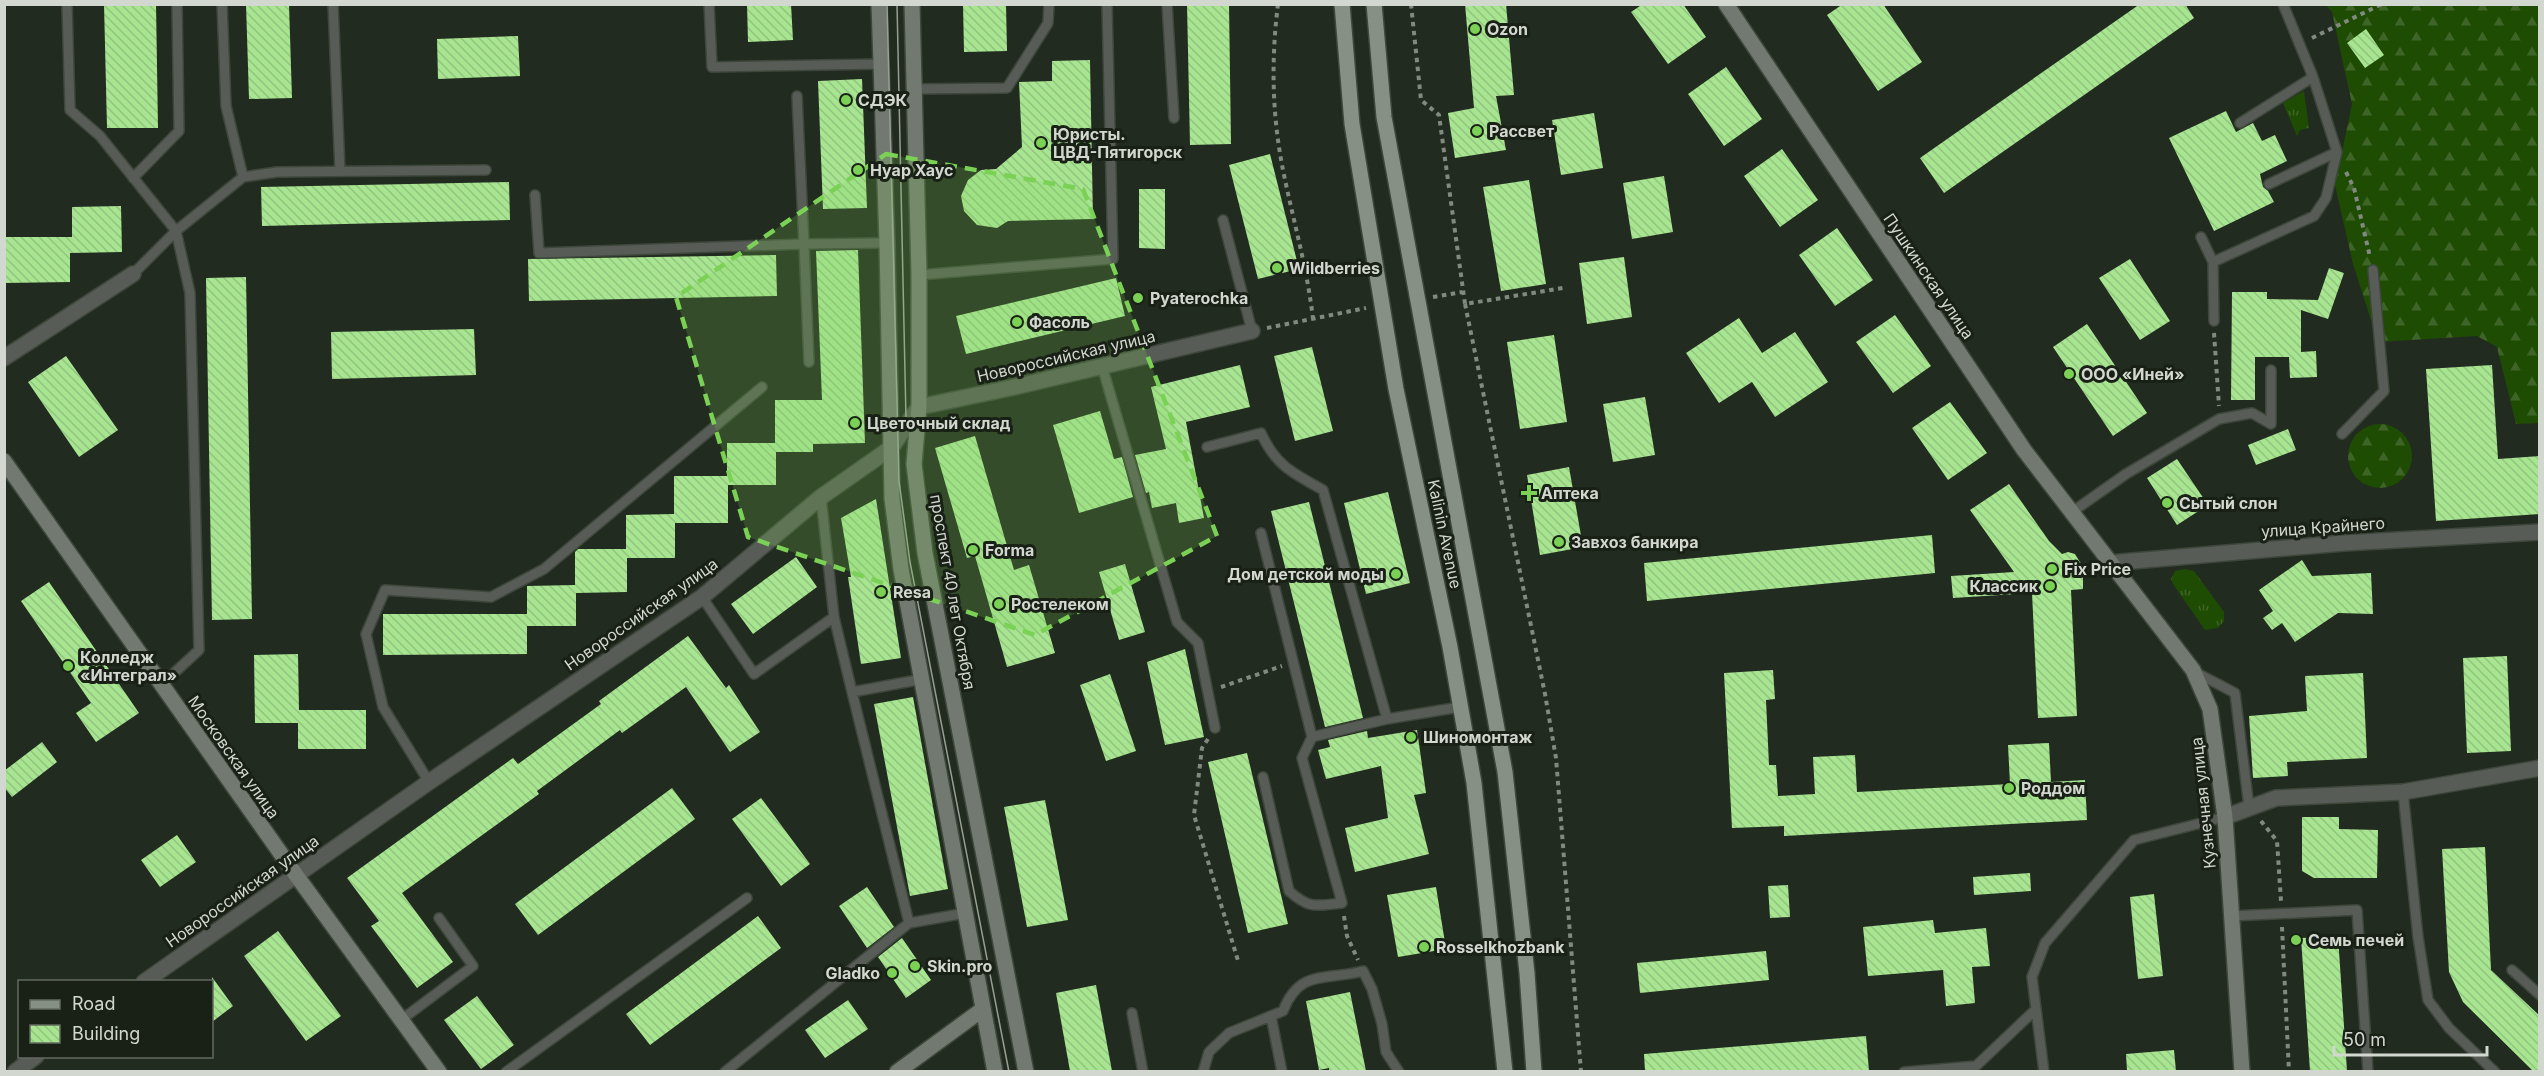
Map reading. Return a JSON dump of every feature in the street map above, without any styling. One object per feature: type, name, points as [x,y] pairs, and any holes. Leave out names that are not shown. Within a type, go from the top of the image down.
[{"type":"main road","name":"Kalinin Avenue","points":[[1342,4],[1352,124],[1389,343],[1474,783],[1491,920],[1505,1071]]},
{"type":"main road","name":"Kalinin Avenue","points":[[1374,4],[1384,117],[1505,772],[1527,973],[1534,1071]]},
{"type":"street","points":[[879,4],[892,498],[901,569],[995,1071]]},
{"type":"street","name":"проспект 40 лет Октября","points":[[912,4],[919,275],[919,407],[915,464],[925,553],[1026,1071]]},
{"type":"street","name":"Пушкинская улица","points":[[1726,4],[2024,450],[2109,563]]},
{"type":"street","points":[[4,358],[133,274]]},
{"type":"street","name":"Новороссийская улица","points":[[145,980],[429,782],[702,597],[821,497],[891,448],[919,407],[1252,331]]},
{"type":"street","name":"Московская улица","points":[[4,461],[296,875],[440,1071]]},
{"type":"street","name":"улица Крайнего","points":[[2109,563],[2344,543],[2540,532]]},
{"type":"street","name":"Кузнечная улица","points":[[2109,563],[2193,670],[2210,709],[2225,817],[2242,1071]]},
{"type":"street","points":[[2225,817],[2276,798],[2403,792],[2540,768]]},
{"type":"street","points":[[897,1071],[982,1009]]},
{"type":"street","points":[[15,1071],[33,1058]]},
{"type":"lane","points":[[67,4],[70,110],[100,136],[176,231],[190,293],[199,650],[161,685]]},
{"type":"lane","points":[[133,178],[179,131],[177,4]]},
{"type":"lane","points":[[222,4],[226,106],[243,177]]},
{"type":"lane","points":[[333,4],[340,171]]},
{"type":"lane","points":[[709,4],[712,67],[881,64]]},
{"type":"lane","points":[[915,89],[1007,88],[1048,23],[1049,4]]},
{"type":"lane","points":[[919,275],[1113,259],[1107,4]]},
{"type":"lane","points":[[1167,4],[1174,118]]},
{"type":"lane","points":[[2213,262],[2314,216],[2326,198],[2337,152],[2313,77],[2283,4]]},
{"type":"lane","points":[[2240,123],[2313,77]]},
{"type":"lane","points":[[796,96],[809,363]]},
{"type":"lane","points":[[2269,184],[2337,152]]},
{"type":"lane","points":[[133,274],[176,231],[243,177],[278,172],[486,170]]},
{"type":"lane","points":[[535,195],[539,253],[887,243]]},
{"type":"lane","points":[[1223,220],[1252,331]]},
{"type":"lane","points":[[2201,237],[2213,262],[2214,321]]},
{"type":"lane","points":[[2342,434],[2384,391],[2373,270]]},
{"type":"lane","points":[[1102,366],[1177,622],[1198,643],[1215,728]]},
{"type":"lane","points":[[2072,512],[2126,474],[2220,419],[2252,413],[2271,424],[2271,370]]},
{"type":"lane","points":[[429,782],[383,707],[366,634],[385,590],[491,597],[544,569],[762,387]]},
{"type":"lane","points":[[1207,447],[1261,434],[1270,454],[1290,471],[1323,490],[1387,719]]},
{"type":"lane","points":[[821,497],[834,616],[909,923]]},
{"type":"lane","points":[[1261,533],[1312,738],[1302,758],[1342,903],[1320,906],[1303,903],[1288,891],[1263,777]]},
{"type":"lane","points":[[702,597],[754,674],[834,616]]},
{"type":"lane","points":[[2193,670],[2235,693],[2249,807]]},
{"type":"lane","points":[[852,692],[923,679]]},
{"type":"lane","points":[[1312,738],[1387,719],[1460,708]]},
{"type":"lane","points":[[2403,792],[2418,938],[2428,1000],[2449,1028],[2495,1071]]},
{"type":"lane","points":[[2044,1071],[2032,977],[2045,943],[2134,840],[2225,817]]},
{"type":"lane","points":[[506,1071],[747,898]]},
{"type":"lane","points":[[2232,916],[2357,910],[2368,1071]]},
{"type":"lane","points":[[725,1071],[909,923],[966,913]]},
{"type":"lane","points":[[401,1020],[473,966],[439,918]]},
{"type":"lane","points":[[2512,970],[2540,994]]},
{"type":"lane","points":[[1203,1071],[1209,1052],[1228,1033],[1283,1011],[1289,995],[1302,983],[1325,976],[1343,977],[1363,971],[1372,988],[1382,1024],[1386,1052],[1399,1071]]},
{"type":"lane","points":[[1904,1071],[1976,1066],[2035,1010]]},
{"type":"lane","points":[[1132,1013],[1143,1071]]},
{"type":"lane","points":[[1271,1016],[1282,1071]]},
{"type":"path","points":[[1278,4],[1273,44],[1274,107],[1283,169],[1308,272],[1313,319]]},
{"type":"path","points":[[1411,4],[1421,100],[1439,115],[1462,292],[1545,694],[1556,758],[1581,1071]]},
{"type":"path","points":[[2299,44],[2382,4]]},
{"type":"path","points":[[2337,152],[2354,188],[2373,270]]},
{"type":"path","points":[[1465,304],[1563,288]]},
{"type":"path","points":[[1448,295],[1462,292]]},
{"type":"path","points":[[1252,331],[1370,308]]},
{"type":"path","points":[[2214,321],[2219,400]]},
{"type":"path","points":[[1209,692],[1293,662]]},
{"type":"path","points":[[1202,748],[1194,815],[1239,964]]},
{"type":"path","points":[[2249,807],[2277,842],[2289,1071]]},
{"type":"path","points":[[1342,903],[1347,936],[1363,971]]},
{"type":"highlighted area","points":[[886,154],[1083,189],[1217,536],[1035,635],[748,537],[676,297]]},
{"type":"green space","points":[[2326,5],[2539,5],[2539,423],[2516,424],[2497,347],[2477,336],[2378,342],[2353,264],[2335,185],[2352,104],[2332,12]]},
{"type":"green space","points":[[2304,91],[2309,128],[2300,130],[2297,136],[2283,103]]},
{"type":"green space","points":[[2380,424],[2403,433],[2412,456],[2403,479],[2380,488],[2357,479],[2348,456],[2357,433]]},
{"type":"green space","points":[[2185,569],[2194,571],[2224,612],[2224,621],[2218,628],[2205,630],[2173,584],[2171,579],[2175,571]]},
{"type":"building","points":[[104,4],[156,4],[158,128],[107,128]]},
{"type":"building","points":[[246,4],[289,4],[292,98],[249,99]]},
{"type":"building","points":[[747,4],[791,4],[793,40],[748,42]]},
{"type":"building","points":[[963,4],[1006,4],[1007,51],[964,52]]},
{"type":"building","points":[[1187,4],[1229,4],[1231,144],[1190,145]]},
{"type":"building","points":[[1465,4],[1506,4],[1514,95],[1496,96],[1506,150],[1455,158],[1448,113],[1474,108]]},
{"type":"building","points":[[1643,4],[1683,4],[1706,37],[1668,64],[1631,12]]},
{"type":"building","points":[[1843,4],[1883,4],[1922,62],[1878,91],[1827,15]]},
{"type":"building","points":[[2140,4],[2185,4],[2194,18],[1944,193],[1920,158]]},
{"type":"building","points":[[2366,29],[2384,55],[2365,68],[2347,43]]},
{"type":"building","points":[[518,36],[520,76],[438,79],[437,39]]},
{"type":"building","points":[[1090,60],[1093,219],[1008,221],[997,228],[977,225],[964,211],[961,196],[968,180],[981,170],[996,169],[1022,147],[1019,82],[1052,81],[1052,61]]},
{"type":"building","points":[[1726,67],[1762,119],[1724,146],[1688,94]]},
{"type":"building","points":[[862,79],[867,208],[823,209],[818,81]]},
{"type":"building","points":[[2226,111],[2236,132],[2253,123],[2262,141],[2275,135],[2287,161],[2260,174],[2263,187],[2274,202],[2214,231],[2169,138]]},
{"type":"building","points":[[1594,113],[1603,168],[1561,175],[1552,120]]},
{"type":"building","points":[[1782,149],[1818,200],[1780,227],[1744,176]]},
{"type":"building","points":[[1270,154],[1299,269],[1258,279],[1229,165]]},
{"type":"building","points":[[1664,176],[1673,232],[1632,239],[1623,183]]},
{"type":"building","points":[[1529,180],[1546,284],[1501,291],[1483,187]]},
{"type":"building","points":[[509,182],[510,220],[262,226],[261,187]]},
{"type":"building","points":[[1139,189],[1165,189],[1165,249],[1139,248]]},
{"type":"building","points":[[121,206],[122,252],[70,253],[70,282],[4,283],[4,237],[72,237],[72,207]]},
{"type":"building","points":[[1837,228],[1873,280],[1835,306],[1799,255]]},
{"type":"building","points":[[858,250],[865,443],[813,444],[813,452],[776,452],[776,485],[728,485],[728,523],[675,523],[675,558],[627,558],[627,592],[576,593],[576,626],[527,626],[527,586],[575,585],[575,552],[578,549],[626,549],[626,515],[674,514],[674,476],[727,476],[727,443],[775,443],[775,400],[822,400],[816,251]]},
{"type":"building","points":[[776,255],[777,296],[529,301],[528,259]]},
{"type":"building","points":[[1624,257],[1632,317],[1587,324],[1579,263]]},
{"type":"building","points":[[2130,259],[2170,321],[2140,340],[2099,278]]},
{"type":"building","points":[[2329,268],[2344,273],[2328,319],[2301,310],[2301,352],[2316,351],[2317,377],[2290,378],[2289,357],[2255,357],[2255,400],[2231,400],[2232,292],[2267,292],[2267,299],[2318,300]]},
{"type":"building","points":[[246,277],[252,619],[212,620],[206,278]]},
{"type":"building","points":[[1116,278],[1125,316],[966,354],[956,316]]},
{"type":"building","points":[[1895,315],[1931,366],[1893,393],[1856,342]]},
{"type":"building","points":[[1739,318],[1762,353],[1795,332],[1828,382],[1775,417],[1752,382],[1719,403],[1686,353]]},
{"type":"building","points":[[2087,324],[2147,413],[2113,436],[2053,347]]},
{"type":"building","points":[[474,329],[476,375],[332,379],[331,332]]},
{"type":"building","points":[[1554,335],[1567,422],[1520,429],[1507,342]]},
{"type":"building","points":[[1312,347],[1333,431],[1295,441],[1274,356]]},
{"type":"building","points":[[66,356],[118,430],[79,457],[28,382]]},
{"type":"building","points":[[1240,365],[1250,407],[1186,422],[1204,518],[1179,523],[1176,503],[1152,508],[1149,492],[1146,493],[1135,455],[1166,449],[1151,387]]},
{"type":"building","points":[[2492,365],[2498,459],[2540,456],[2540,514],[2436,521],[2426,369]]},
{"type":"building","points":[[1645,397],[1655,455],[1613,462],[1603,404]]},
{"type":"building","points":[[1950,402],[1987,453],[1948,480],[1912,428]]},
{"type":"building","points":[[1100,411],[1114,459],[1122,457],[1133,497],[1079,513],[1053,425]]},
{"type":"building","points":[[2288,429],[2296,450],[2256,465],[2248,445]]},
{"type":"building","points":[[975,436],[1014,570],[1029,565],[1055,653],[1007,667],[975,556],[967,558],[935,448]]},
{"type":"building","points":[[2177,459],[2208,505],[2177,525],[2147,478]]},
{"type":"building","points":[[1569,467],[1583,547],[1540,555],[1527,475]]},
{"type":"building","points":[[2009,484],[2049,541],[2062,554],[2068,552],[2075,554],[2083,567],[2083,589],[2071,590],[2077,716],[2038,718],[2032,593],[1953,598],[1951,576],[2014,572],[1970,510]]},
{"type":"building","points":[[1388,492],[1410,583],[1366,594],[1344,503]]},
{"type":"building","points":[[876,499],[901,658],[861,664],[848,577],[851,577],[841,518]]},
{"type":"building","points":[[1309,502],[1363,718],[1325,727],[1271,511]]},
{"type":"building","points":[[1932,535],[1935,573],[1647,601],[1644,563]]},
{"type":"building","points":[[796,557],[817,587],[753,634],[731,604]]},
{"type":"building","points":[[2302,560],[2312,576],[2371,573],[2373,614],[2338,613],[2295,642],[2282,623],[2272,630],[2263,618],[2273,611],[2259,590]]},
{"type":"building","points":[[1125,564],[1145,632],[1119,640],[1099,572]]},
{"type":"building","points":[[49,582],[139,713],[96,742],[76,713],[91,703],[21,601]]},
{"type":"building","points":[[383,614],[527,614],[527,654],[383,655]]},
{"type":"building","points":[[688,636],[726,688],[729,685],[760,732],[730,752],[686,687],[622,733],[620,730],[537,791],[539,794],[402,893],[453,962],[417,988],[371,926],[379,921],[347,878],[513,758],[518,764],[601,704],[599,701]]},
{"type":"building","points":[[1185,649],[1204,737],[1165,745],[1147,662]]},
{"type":"building","points":[[298,654],[299,710],[366,710],[366,749],[298,749],[298,723],[255,723],[254,655]]},
{"type":"building","points":[[2507,656],[2511,751],[2467,753],[2463,658]]},
{"type":"building","name":"Роддом","points":[[1773,670],[1775,699],[1766,700],[1769,765],[1776,765],[1778,796],[1815,794],[1813,757],[1855,755],[1857,792],[2010,784],[2008,745],[2049,743],[2051,782],[2085,780],[2087,820],[1784,836],[1784,826],[1732,828],[1724,673]]},
{"type":"building","points":[[2363,673],[2367,758],[2287,762],[2288,776],[2253,778],[2249,716],[2307,711],[2305,676]]},
{"type":"building","points":[[1110,674],[1136,751],[1106,761],[1080,685]]},
{"type":"building","points":[[913,697],[948,889],[910,896],[874,704]]},
{"type":"building","points":[[1417,730],[1426,793],[1414,795],[1429,854],[1355,872],[1345,828],[1388,818],[1381,766],[1326,779],[1318,750],[1330,747],[1328,740],[1367,731],[1368,738]]},
{"type":"building","points":[[42,742],[57,762],[12,797],[4,787],[4,771]]},
{"type":"building","points":[[1247,753],[1288,924],[1248,933],[1208,762]]},
{"type":"building","points":[[672,788],[695,819],[538,935],[515,904]]},
{"type":"building","points":[[761,798],[810,864],[781,886],[732,819]]},
{"type":"building","points":[[1045,800],[1068,920],[1027,927],[1004,807]]},
{"type":"building","points":[[2302,817],[2339,817],[2339,829],[2378,830],[2377,878],[2314,878],[2302,871]]},
{"type":"building","points":[[177,835],[196,862],[160,887],[141,860]]},
{"type":"building","points":[[2485,847],[2491,970],[2540,1016],[2540,1071],[2533,1071],[2463,1002],[2449,972],[2442,849]]},
{"type":"building","points":[[2030,873],[2031,891],[1974,895],[1973,877]]},
{"type":"building","points":[[1788,885],[1790,917],[1770,918],[1768,886]]},
{"type":"building","points":[[867,887],[894,927],[867,948],[839,906]]},
{"type":"building","points":[[1436,887],[1446,949],[1398,957],[1387,895]]},
{"type":"building","points":[[2154,894],[2163,976],[2138,979],[2130,897]]},
{"type":"building","points":[[758,916],[781,948],[650,1045],[626,1014]]},
{"type":"building","points":[[1933,920],[1935,933],[1986,928],[1990,966],[1972,967],[1975,1003],[1946,1006],[1943,970],[1868,976],[1863,927]]},
{"type":"building","points":[[278,931],[341,1016],[306,1041],[244,956]]},
{"type":"building","points":[[2338,936],[2347,1071],[2310,1071],[2301,938]]},
{"type":"building","points":[[902,938],[931,980],[906,998],[878,957]]},
{"type":"building","points":[[1766,951],[1769,980],[1640,993],[1637,963]]},
{"type":"building","points":[[212,977],[233,1006],[213,1021],[213,980]]},
{"type":"building","points":[[1096,985],[1112,1071],[1070,1071],[1056,993]]},
{"type":"building","points":[[1350,992],[1366,1071],[1329,1071],[1329,1068],[1319,1070],[1306,1001]]},
{"type":"building","points":[[477,996],[514,1045],[481,1069],[444,1020]]},
{"type":"building","points":[[848,1000],[868,1029],[825,1058],[805,1030]]},
{"type":"building","points":[[1866,1036],[1869,1071],[1645,1071],[1644,1054]]},
{"type":"building","points":[[2174,1050],[2176,1071],[2127,1071],[2126,1054]]},
{"type":"tram line","points":[[887,4],[899,481],[910,562],[1009,1072]]},
{"type":"tram line","points":[[897,4],[906,419]]},
{"type":"place","name":"Ozon","points":[[1475,29]]},
{"type":"place","name":"СДЭК","points":[[846,100]]},
{"type":"place","name":"Рассвет","points":[[1477,131]]},
{"type":"place","name":"Юристы. ЦВД-Пятигорск","points":[[1041,143]]},
{"type":"place","name":"Нуар Хаус","points":[[858,170]]},
{"type":"place","name":"Wildberries","points":[[1277,268]]},
{"type":"place","name":"Pyaterochka","points":[[1138,298]]},
{"type":"place","name":"Фасоль","points":[[1017,322]]},
{"type":"place","name":"ООО «Иней»","points":[[2069,374]]},
{"type":"place","name":"Цветочный склад","points":[[855,423]]},
{"type":"place","name":"Аптека","points":[[1529,493]]},
{"type":"place","name":"Сытый слон","points":[[2167,503]]},
{"type":"place","name":"Завхоз банкира","points":[[1559,542]]},
{"type":"place","name":"Forma","points":[[973,550]]},
{"type":"place","name":"Fix Price","points":[[2052,569]]},
{"type":"place","name":"Дом детской моды","points":[[1396,574]]},
{"type":"place","name":"Классик","points":[[2050,586]]},
{"type":"place","name":"Resa","points":[[881,592]]},
{"type":"place","name":"Ростелеком","points":[[999,604]]},
{"type":"place","name":"Колледж «Интеграл»","points":[[68,666]]},
{"type":"place","name":"Шиномонтаж","points":[[1411,737]]},
{"type":"place","name":"Роддом","points":[[2009,788]]},
{"type":"place","name":"Семь печей","points":[[2296,940]]},
{"type":"place","name":"Rosselkhozbank","points":[[1424,947]]},
{"type":"place","name":"Skin.pro","points":[[915,966]]},
{"type":"place","name":"Gladko","points":[[892,973]]}]
